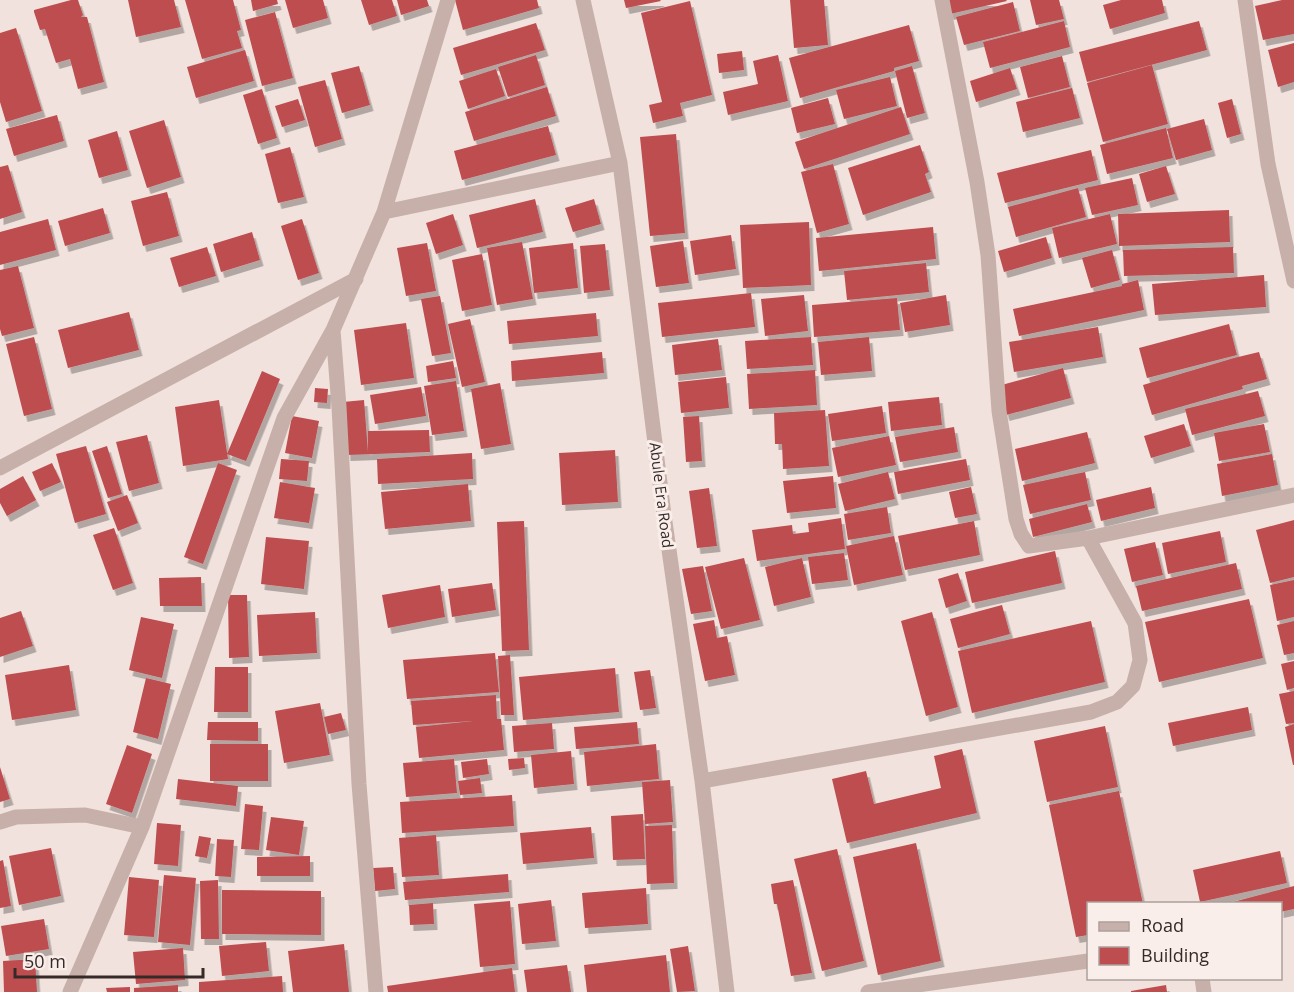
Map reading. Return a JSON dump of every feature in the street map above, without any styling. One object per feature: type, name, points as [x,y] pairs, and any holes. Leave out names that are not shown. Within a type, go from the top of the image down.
[{"type":"street","points":[[70,992],[142,827],[284,418],[333,330],[384,212],[448,0]]},
{"type":"street","name":"Abule Era Road","points":[[583,0],[620,163],[663,503],[702,782],[726,992]]},
{"type":"street","points":[[942,0],[987,244],[999,411],[1016,519],[1021,534],[1029,546],[1088,538],[1294,495]]},
{"type":"street","points":[[1245,0],[1268,164],[1294,281]]},
{"type":"street","points":[[384,212],[620,163]]},
{"type":"street","points":[[0,468],[356,279]]},
{"type":"street","points":[[333,330],[359,784],[376,992]]},
{"type":"street","points":[[702,782],[1091,712],[1117,702],[1133,686],[1140,660],[1136,623],[1088,538]]},
{"type":"street","points":[[0,822],[16,817],[85,815],[142,827]]},
{"type":"street","points":[[868,992],[1087,961]]},
{"type":"building","points":[[78,0],[83,15],[81,17],[87,17],[104,82],[78,89],[70,59],[56,63],[45,29],[40,30],[34,12],[34,10]]},
{"type":"building","points":[[128,0],[174,0],[181,27],[136,37]]},
{"type":"building","points":[[185,0],[233,0],[241,30],[237,31],[242,48],[202,59]]},
{"type":"building","points":[[251,0],[277,0],[278,4],[253,11]]},
{"type":"building","points":[[285,0],[323,0],[328,18],[293,28]]},
{"type":"building","points":[[361,0],[392,0],[397,16],[369,25]]},
{"type":"building","points":[[397,0],[427,0],[429,6],[401,15]]},
{"type":"building","points":[[455,0],[537,0],[539,8],[463,30]]},
{"type":"building","points":[[624,0],[660,0],[661,1],[626,8]]},
{"type":"building","points":[[790,0],[824,0],[828,45],[794,48]]},
{"type":"building","points":[[946,0],[1006,0],[1007,1],[950,14]]},
{"type":"building","points":[[1030,0],[1059,0],[1064,19],[1036,25]]},
{"type":"building","points":[[1121,0],[1162,0],[1165,13],[1110,29],[1103,5]]},
{"type":"building","points":[[1282,0],[1294,0],[1294,34],[1263,40],[1255,6]]},
{"type":"building","points":[[690,1],[712,95],[680,103],[683,116],[653,123],[649,105],[662,102],[641,13]]},
{"type":"building","points":[[1013,2],[1020,31],[964,45],[956,17]]},
{"type":"building","points":[[275,12],[293,78],[262,86],[245,20]]},
{"type":"building","points":[[1064,21],[1070,47],[990,68],[983,42]]},
{"type":"building","points":[[1199,21],[1207,50],[1087,82],[1079,52]]},
{"type":"building","points":[[536,23],[545,50],[461,75],[453,48]]},
{"type":"building","points":[[909,25],[919,61],[894,68],[894,71],[800,98],[789,58]]},
{"type":"building","points":[[16,28],[42,111],[6,122],[0,102],[0,33]]},
{"type":"building","points":[[1294,43],[1294,82],[1278,87],[1268,50]]},
{"type":"building","points":[[245,50],[254,81],[196,98],[187,67]]},
{"type":"building","points":[[742,51],[744,70],[719,73],[717,54]]},
{"type":"building","points":[[536,55],[545,85],[508,97],[498,67]]},
{"type":"building","points":[[778,55],[788,101],[728,115],[723,92],[758,84],[753,61]]},
{"type":"building","points":[[1062,56],[1070,87],[1028,98],[1020,67]]},
{"type":"building","points":[[1152,65],[1168,124],[1103,142],[1087,83]]},
{"type":"building","points":[[359,66],[370,105],[342,113],[331,73]]},
{"type":"building","points":[[912,66],[925,113],[907,118],[895,71]]},
{"type":"building","points":[[1010,68],[1017,89],[976,102],[970,81]]},
{"type":"building","points":[[496,69],[505,96],[468,109],[459,81]]},
{"type":"building","points":[[890,77],[897,106],[844,119],[836,90]]},
{"type":"building","points":[[325,80],[342,139],[315,147],[298,87]]},
{"type":"building","points":[[547,87],[556,116],[474,141],[465,112]]},
{"type":"building","points":[[1072,88],[1080,118],[1023,132],[1016,102]]},
{"type":"building","points":[[262,89],[277,138],[258,144],[243,95]]},
{"type":"building","points":[[828,98],[835,124],[797,133],[791,108]]},
{"type":"building","points":[[298,99],[305,120],[282,127],[275,106]]},
{"type":"building","points":[[1232,99],[1241,134],[1227,138],[1218,103]]},
{"type":"building","points":[[901,107],[910,134],[804,169],[795,142]]},
{"type":"building","points":[[57,115],[64,141],[14,156],[6,129]]},
{"type":"building","points":[[1204,119],[1212,150],[1176,160],[1167,129]]},
{"type":"building","points":[[164,120],[181,177],[147,188],[129,131]]},
{"type":"building","points":[[548,126],[556,155],[462,180],[454,151]]},
{"type":"building","points":[[1166,128],[1173,158],[1107,174],[1100,145]]},
{"type":"building","points":[[117,131],[128,170],[99,178],[88,140]]},
{"type":"building","points":[[676,134],[685,233],[650,236],[640,137]]},
{"type":"building","points":[[920,145],[929,172],[925,174],[931,192],[863,215],[848,168]]},
{"type":"building","points":[[290,147],[304,197],[278,203],[265,154]]},
{"type":"building","points":[[1091,150],[1098,180],[1005,203],[997,173]]},
{"type":"building","points":[[833,164],[849,224],[817,233],[801,172]]},
{"type":"building","points":[[8,165],[22,212],[0,219],[0,167]]},
{"type":"building","points":[[1166,166],[1175,194],[1147,202],[1139,174]]},
{"type":"building","points":[[1132,178],[1138,205],[1092,215],[1085,188]]},
{"type":"building","points":[[1078,188],[1086,217],[1016,237],[1008,207]]},
{"type":"building","points":[[167,192],[179,236],[143,246],[131,201]]},
{"type":"building","points":[[535,199],[543,232],[477,248],[469,215]]},
{"type":"building","points":[[594,199],[601,224],[573,232],[565,208]]},
{"type":"building","points":[[103,208],[110,233],[65,246],[58,221]]},
{"type":"building","points":[[1229,210],[1230,242],[1119,246],[1118,214]]},
{"type":"building","points":[[453,214],[463,245],[436,254],[426,223]]},
{"type":"building","points":[[1110,214],[1117,244],[1059,258],[1052,228]]},
{"type":"building","points":[[48,219],[56,250],[0,265],[0,232]]},
{"type":"building","points":[[302,219],[319,273],[298,280],[281,226]]},
{"type":"building","points":[[809,222],[811,285],[743,288],[740,225]]},
{"type":"building","points":[[933,227],[936,259],[819,271],[816,238]]},
{"type":"building","points":[[252,232],[260,260],[221,272],[213,244]]},
{"type":"building","points":[[731,235],[736,269],[695,275],[690,241]]},
{"type":"building","points":[[1046,237],[1052,258],[1004,272],[998,251]]},
{"type":"building","points":[[683,241],[689,283],[656,287],[650,246]]},
{"type":"building","points":[[522,242],[533,299],[497,305],[487,248]]},
{"type":"building","points":[[427,243],[436,291],[406,296],[397,248]]},
{"type":"building","points":[[573,243],[578,288],[534,293],[529,248]]},
{"type":"building","points":[[605,244],[610,290],[584,293],[580,246]]},
{"type":"building","points":[[207,247],[216,276],[179,287],[170,258]]},
{"type":"building","points":[[1233,247],[1234,273],[1124,276],[1123,250]]},
{"type":"building","points":[[1112,250],[1120,280],[1091,288],[1082,258]]},
{"type":"building","points":[[482,254],[492,305],[462,311],[452,260]]},
{"type":"building","points":[[926,263],[929,292],[847,300],[844,271]]},
{"type":"building","points":[[18,266],[34,328],[2,336],[0,270]]},
{"type":"building","points":[[1264,275],[1266,307],[1155,315],[1152,284]]},
{"type":"building","points":[[1138,280],[1144,310],[1019,336],[1013,309],[1122,286],[1122,284]]},
{"type":"building","points":[[751,293],[755,327],[662,337],[658,303]]},
{"type":"building","points":[[804,295],[808,331],[765,336],[761,299]]},
{"type":"building","points":[[946,295],[950,325],[905,332],[900,303]]},
{"type":"building","points":[[440,296],[451,353],[432,356],[421,299]]},
{"type":"building","points":[[897,298],[900,330],[814,337],[812,305]]},
{"type":"building","points":[[129,312],[139,350],[68,368],[58,330]]},
{"type":"building","points":[[596,313],[598,336],[509,344],[507,321]]},
{"type":"building","points":[[470,319],[485,382],[462,387],[448,324]]},
{"type":"building","points":[[406,323],[414,378],[361,385],[354,330]]},
{"type":"building","points":[[1229,324],[1237,355],[1147,378],[1139,348]]},
{"type":"building","points":[[1098,327],[1103,357],[1014,372],[1009,342]]},
{"type":"building","points":[[34,337],[52,409],[24,416],[6,344]]},
{"type":"building","points":[[811,337],[813,365],[747,369],[745,341]]},
{"type":"building","points":[[869,337],[872,371],[821,375],[818,342]]},
{"type":"building","points":[[718,339],[722,370],[675,375],[672,345]]},
{"type":"building","points":[[602,352],[604,373],[512,381],[511,361]]},
{"type":"building","points":[[1259,352],[1267,379],[1242,386],[1243,389],[1152,415],[1143,385]]},
{"type":"building","points":[[453,361],[456,378],[428,382],[426,366]]},
{"type":"building","points":[[1063,368],[1071,398],[1006,415],[998,386]]},
{"type":"building","points":[[815,370],[817,405],[749,409],[747,374]]},
{"type":"building","points":[[262,371],[280,379],[246,461],[227,454]]},
{"type":"building","points":[[726,377],[729,408],[681,413],[678,382]]},
{"type":"building","points":[[456,381],[464,431],[432,435],[424,386]]},
{"type":"building","points":[[500,383],[511,444],[481,449],[471,389]]},
{"type":"building","points":[[421,387],[426,416],[375,424],[370,395]]},
{"type":"building","points":[[315,388],[328,389],[327,403],[314,402]]},
{"type":"building","points":[[1258,391],[1265,416],[1192,435],[1185,409]]},
{"type":"building","points":[[939,397],[942,425],[891,431],[888,402]]},
{"type":"building","points":[[219,400],[228,459],[183,466],[175,407]]},
{"type":"building","points":[[364,400],[368,452],[368,431],[429,430],[430,452],[347,455],[343,402]]},
{"type":"building","points":[[882,406],[886,433],[832,441],[828,414]]},
{"type":"building","points":[[825,410],[829,466],[783,469],[782,444],[775,444],[774,413]]},
{"type":"building","points":[[292,416],[319,421],[312,458],[285,453]]},
{"type":"building","points":[[699,416],[702,461],[686,462],[683,417]]},
{"type":"building","points":[[1184,424],[1191,446],[1151,458],[1144,436]]},
{"type":"building","points":[[1264,424],[1270,452],[1219,461],[1214,433]]},
{"type":"building","points":[[954,427],[958,452],[900,462],[895,437]]},
{"type":"building","points":[[1087,432],[1095,463],[1022,481],[1015,449]]},
{"type":"building","points":[[147,435],[159,483],[129,491],[116,442]]},
{"type":"building","points":[[889,436],[896,465],[838,477],[832,448]]},
{"type":"building","points":[[86,446],[106,514],[75,523],[56,454]]},
{"type":"building","points":[[107,446],[122,494],[108,498],[92,451]]},
{"type":"building","points":[[615,450],[618,502],[562,505],[559,453]]},
{"type":"building","points":[[472,453],[473,479],[378,484],[377,459]]},
{"type":"building","points":[[1272,454],[1278,485],[1222,496],[1217,464]]},
{"type":"building","points":[[281,459],[309,461],[307,481],[279,479]]},
{"type":"building","points":[[966,459],[970,480],[898,494],[894,472]]},
{"type":"building","points":[[52,463],[61,482],[40,491],[32,472]]},
{"type":"building","points":[[218,463],[237,470],[203,564],[184,557]]},
{"type":"building","points":[[888,472],[895,499],[845,511],[838,484]]},
{"type":"building","points":[[1085,472],[1091,500],[1030,514],[1023,485]]},
{"type":"building","points":[[23,476],[36,500],[7,516],[0,503],[0,489]]},
{"type":"building","points":[[833,476],[836,508],[787,513],[783,481]]},
{"type":"building","points":[[280,482],[315,488],[309,523],[274,518]]},
{"type":"building","points":[[468,484],[471,521],[385,529],[381,492]]},
{"type":"building","points":[[971,487],[977,514],[955,518],[949,492]]},
{"type":"building","points":[[1151,487],[1155,508],[1101,521],[1096,500]]},
{"type":"building","points":[[709,488],[717,546],[697,548],[689,491]]},
{"type":"building","points":[[127,495],[138,523],[118,531],[107,502]]},
{"type":"building","points":[[1087,504],[1092,522],[1033,537],[1029,519]]},
{"type":"building","points":[[887,507],[891,533],[848,540],[844,514]]},
{"type":"building","points":[[841,518],[845,549],[757,561],[752,530],[792,525],[793,534],[809,532],[808,523]]},
{"type":"building","points":[[1294,520],[1294,577],[1270,583],[1256,530]]},
{"type":"building","points":[[524,521],[529,650],[502,651],[497,522]]},
{"type":"building","points":[[974,521],[980,555],[905,570],[898,536]]},
{"type":"building","points":[[114,528],[133,583],[113,590],[93,535]]},
{"type":"building","points":[[1220,531],[1226,562],[1168,574],[1162,543]]},
{"type":"building","points":[[894,536],[903,575],[854,585],[846,546]]},
{"type":"building","points":[[266,537],[309,541],[304,589],[261,584]]},
{"type":"building","points":[[1155,542],[1163,575],[1132,582],[1124,549]]},
{"type":"building","points":[[1055,551],[1062,583],[972,603],[965,572]]},
{"type":"building","points":[[844,553],[848,580],[812,584],[808,557]]},
{"type":"building","points":[[744,558],[760,620],[721,629],[705,567]]},
{"type":"building","points":[[802,558],[811,597],[774,606],[765,567]]},
{"type":"building","points":[[1236,563],[1242,589],[1142,611],[1136,586]]},
{"type":"building","points":[[703,566],[712,611],[691,614],[682,569]]},
{"type":"building","points":[[958,573],[967,601],[946,608],[938,579]]},
{"type":"building","points":[[201,577],[202,606],[160,606],[159,578]]},
{"type":"building","points":[[1294,580],[1294,617],[1277,621],[1270,585]]},
{"type":"building","points":[[492,583],[496,610],[452,617],[448,589]]},
{"type":"building","points":[[440,585],[445,617],[388,628],[382,595]]},
{"type":"building","points":[[228,595],[247,595],[249,657],[229,658]]},
{"type":"building","points":[[1249,599],[1263,658],[1159,682],[1145,622]]},
{"type":"building","points":[[1002,605],[1010,634],[958,648],[950,619]]},
{"type":"building","points":[[21,611],[33,646],[0,657],[0,618]]},
{"type":"building","points":[[315,612],[317,653],[259,656],[257,615]]},
{"type":"building","points":[[932,612],[958,707],[926,716],[901,621]]},
{"type":"building","points":[[141,617],[174,624],[162,678],[129,670]]},
{"type":"building","points":[[714,620],[717,638],[727,636],[735,675],[705,681],[693,624]]},
{"type":"building","points":[[1091,621],[1105,682],[972,713],[958,651]]},
{"type":"building","points":[[1294,621],[1294,653],[1284,655],[1277,625]]},
{"type":"building","points":[[495,653],[499,692],[407,699],[403,660]]},
{"type":"building","points":[[510,655],[514,715],[501,715],[498,656]]},
{"type":"building","points":[[1294,661],[1294,688],[1287,690],[1281,664]]},
{"type":"building","points":[[69,665],[76,710],[12,720],[5,675]]},
{"type":"building","points":[[215,667],[248,667],[248,712],[214,712]]},
{"type":"building","points":[[615,668],[619,712],[523,720],[519,677]]},
{"type":"building","points":[[650,670],[656,708],[640,710],[634,672]]},
{"type":"building","points":[[146,678],[171,684],[158,739],[133,732]]},
{"type":"building","points":[[1294,691],[1294,723],[1286,724],[1279,694]]},
{"type":"building","points":[[496,695],[497,719],[501,719],[504,750],[419,758],[416,727],[473,721],[413,725],[411,701]]},
{"type":"building","points":[[320,703],[330,755],[284,763],[275,711]]},
{"type":"building","points":[[1248,707],[1252,730],[1173,746],[1168,723]]},
{"type":"building","points":[[341,713],[346,730],[328,734],[324,717]]},
{"type":"building","points":[[208,722],[258,722],[258,741],[207,740]]},
{"type":"building","points":[[637,722],[639,744],[576,749],[574,727]]},
{"type":"building","points":[[552,723],[554,749],[514,752],[512,726]]},
{"type":"building","points":[[1294,724],[1294,765],[1293,765],[1285,727]]},
{"type":"building","points":[[1105,726],[1118,787],[1047,802],[1034,741]]},
{"type":"building","points":[[210,744],[268,744],[268,781],[210,781]]},
{"type":"building","points":[[656,744],[659,779],[587,786],[584,752]]},
{"type":"building","points":[[127,745],[152,754],[132,813],[106,804]]},
{"type":"building","points":[[962,749],[977,813],[847,843],[832,779],[866,771],[874,804],[941,788],[934,756]]},
{"type":"building","points":[[571,751],[574,784],[534,788],[531,755]]},
{"type":"building","points":[[524,758],[525,768],[509,770],[508,759]]},
{"type":"building","points":[[454,759],[457,793],[406,797],[403,763]]},
{"type":"building","points":[[487,759],[489,774],[463,778],[461,762]]},
{"type":"building","points":[[0,767],[10,799],[0,802]]},
{"type":"building","points":[[480,778],[482,793],[460,795],[458,781]]},
{"type":"building","points":[[178,779],[238,786],[236,806],[176,799]]},
{"type":"building","points":[[670,780],[673,822],[645,824],[642,782]]},
{"type":"building","points":[[1119,791],[1143,902],[1087,902],[1087,935],[1076,937],[1049,805]]},
{"type":"building","points":[[512,795],[514,826],[402,833],[400,802]]},
{"type":"building","points":[[245,804],[263,806],[259,850],[241,849]]},
{"type":"building","points":[[643,814],[645,859],[613,860],[611,816]]},
{"type":"building","points":[[271,817],[304,821],[299,855],[266,850]]},
{"type":"building","points":[[157,823],[181,825],[178,866],[154,864]]},
{"type":"building","points":[[672,825],[674,883],[647,884],[645,826]]},
{"type":"building","points":[[591,827],[594,858],[523,864],[520,833]]},
{"type":"building","points":[[436,835],[439,875],[402,877],[399,838]]},
{"type":"building","points":[[199,836],[211,838],[207,858],[195,856]]},
{"type":"building","points":[[217,839],[234,840],[231,877],[215,876]]},
{"type":"building","points":[[916,843],[941,961],[878,975],[853,857]]},
{"type":"building","points":[[51,848],[61,896],[19,905],[9,856]]},
{"type":"building","points":[[837,849],[864,961],[822,971],[794,859]]},
{"type":"building","points":[[1280,851],[1287,883],[1200,902],[1193,870]]},
{"type":"building","points":[[310,856],[310,876],[257,876],[257,857]]},
{"type":"building","points":[[3,860],[11,906],[0,908],[0,861]]},
{"type":"building","points":[[393,867],[395,889],[375,891],[373,868]]},
{"type":"building","points":[[508,874],[509,892],[405,900],[403,882]]},
{"type":"building","points":[[164,875],[196,878],[190,945],[158,942]]},
{"type":"building","points":[[129,877],[159,880],[154,937],[124,935]]},
{"type":"building","points":[[218,880],[219,939],[201,939],[200,881]]},
{"type":"building","points":[[793,880],[812,973],[791,976],[771,884]]},
{"type":"building","points":[[1294,886],[1294,909],[1282,912],[1282,902],[1233,902]]},
{"type":"building","points":[[646,888],[648,924],[585,928],[582,893]]},
{"type":"building","points":[[222,890],[321,891],[321,935],[222,934]]},
{"type":"building","points":[[551,900],[556,941],[522,944],[518,904]]},
{"type":"building","points":[[510,901],[515,964],[480,967],[474,904]]},
{"type":"building","points":[[433,903],[434,924],[410,925],[409,905]]},
{"type":"building","points":[[44,919],[49,949],[6,956],[1,926]]},
{"type":"building","points":[[266,942],[269,971],[222,976],[219,946]]},
{"type":"building","points":[[344,944],[349,992],[293,992],[288,951]]},
{"type":"building","points":[[688,946],[695,991],[677,992],[670,949]]},
{"type":"building","points":[[183,948],[185,980],[136,984],[133,952]]},
{"type":"building","points":[[666,955],[670,992],[587,992],[584,965]]},
{"type":"building","points":[[35,959],[37,992],[4,992],[3,961]]},
{"type":"building","points":[[567,965],[571,992],[527,992],[524,970]]},
{"type":"building","points":[[512,968],[515,992],[388,992],[387,986]]},
{"type":"building","points":[[282,976],[283,992],[199,992],[199,982]]},
{"type":"building","points":[[178,985],[178,992],[134,992],[134,988]]},
{"type":"building","points":[[1166,985],[1167,992],[1131,992],[1131,991]]},
{"type":"building","points":[[130,987],[130,992],[107,992],[106,988]]}]
